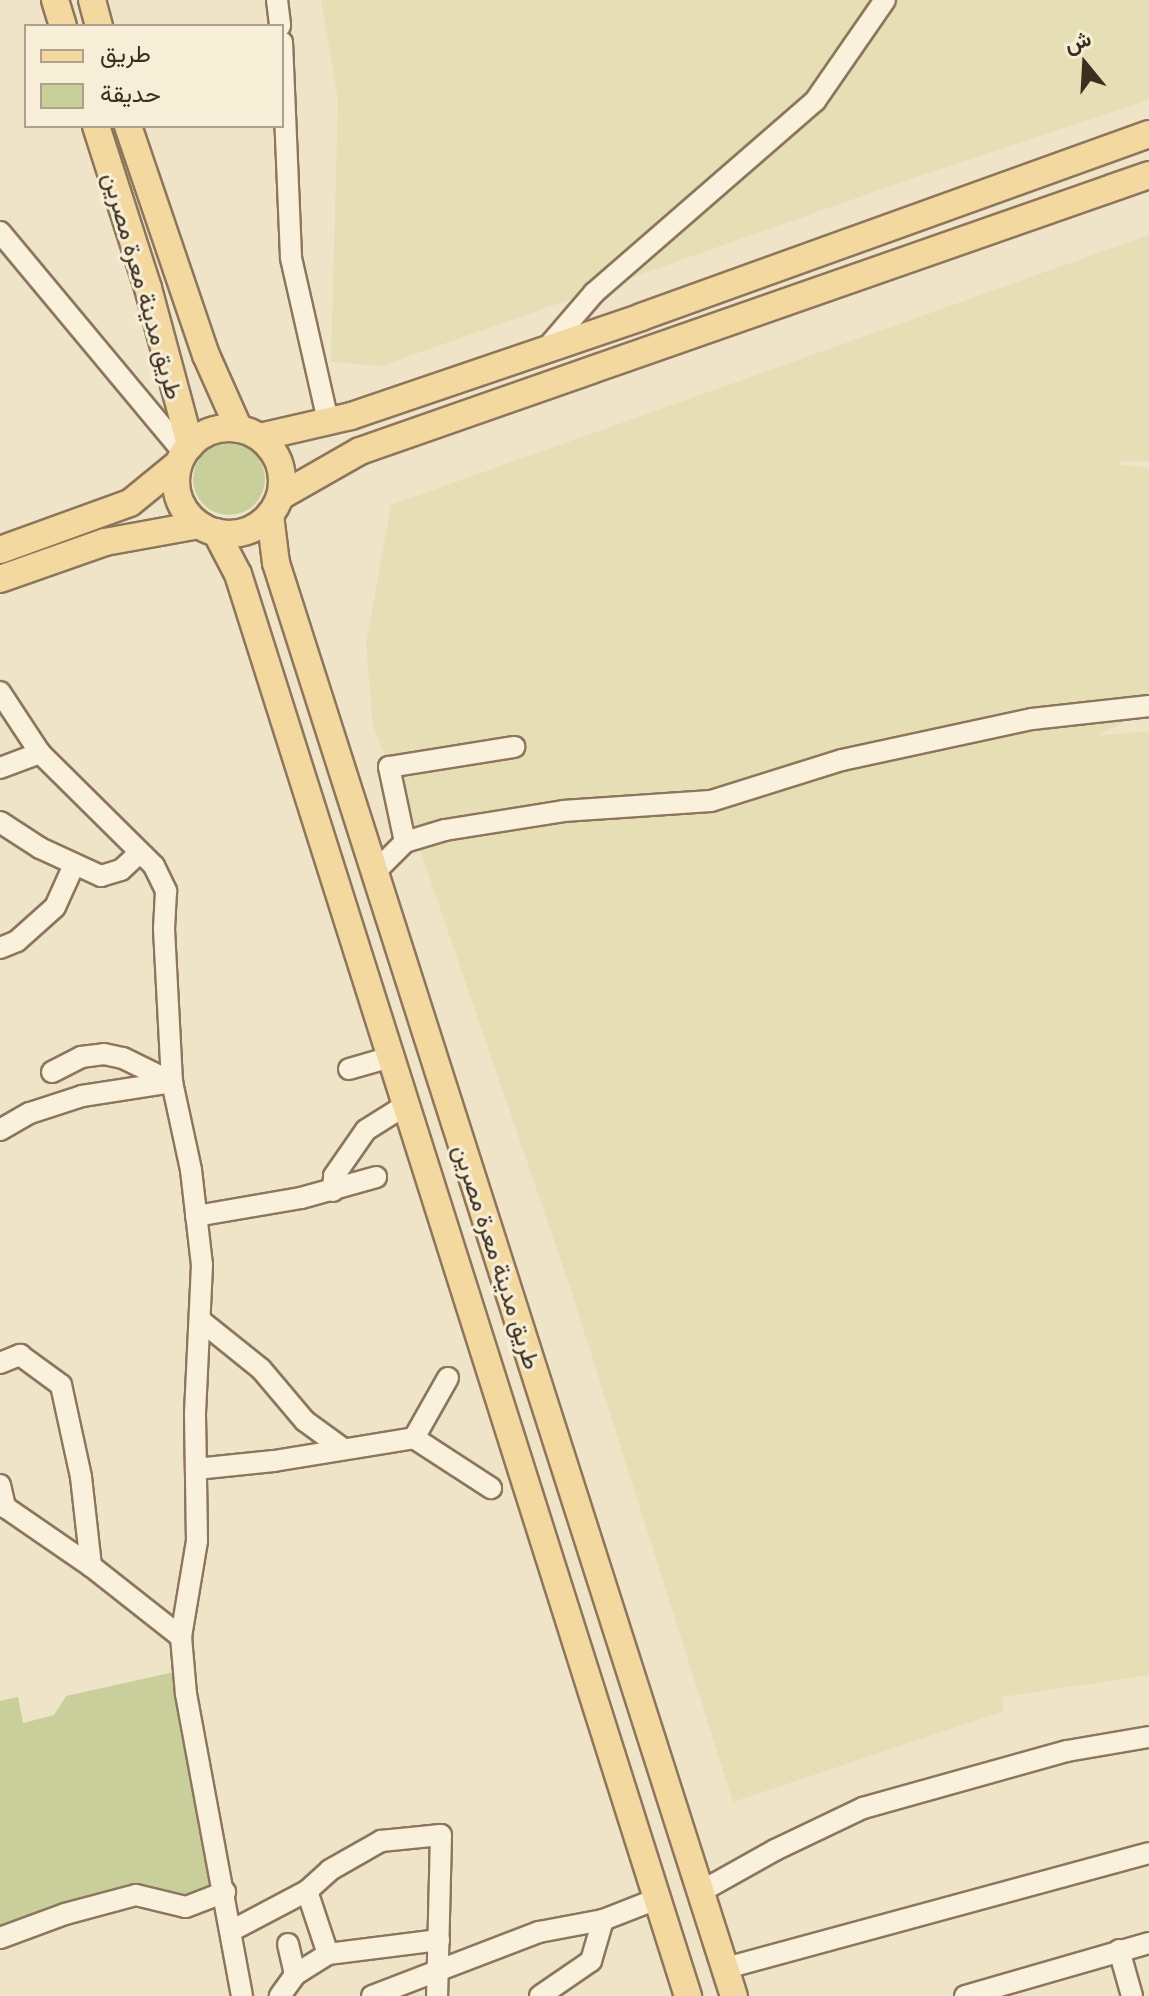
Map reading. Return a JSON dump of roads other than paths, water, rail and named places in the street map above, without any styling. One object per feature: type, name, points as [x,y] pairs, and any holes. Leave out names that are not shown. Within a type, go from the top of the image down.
[{"type":"main road","points":[[55,0],[62,24]]},
{"type":"main road","points":[[92,0],[98,24]]},
{"type":"main road","name":"طريق مدينة معرة مصرين","points":[[97,128],[148,288],[185,454]]},
{"type":"main road","name":"طريق مدينة معرة مصرين","points":[[129,128],[206,355],[250,433]]},
{"type":"main road","points":[[3,545],[130,503],[211,431],[250,433],[328,421],[546,349],[1149,134]]},
{"type":"main road","points":[[10,575],[105,542],[207,529],[246,532],[276,505],[360,451],[1149,175]]},
{"type":"main road","points":[[250,433],[280,463],[276,505]]},
{"type":"main road","points":[[185,454],[178,495],[186,512],[207,529]]},
{"type":"main road","name":"طريق مدينة معرة مصرين","points":[[276,505],[276,563],[734,1996]]},
{"type":"main road","name":"طريق مدينة معرة مصرين","points":[[207,529],[238,574],[688,1996]]},
{"type":"main road","points":[[658,1903],[700,1892]]},
{"type":"street","points":[[277,0],[280,24]]},
{"type":"street","points":[[546,349],[594,293],[815,101],[885,0]]},
{"type":"street","points":[[284,90],[291,258],[328,421]]},
{"type":"street","points":[[0,232],[185,454]]},
{"type":"street","points":[[3,545],[10,575]]},
{"type":"street","points":[[0,692],[40,753],[95,803],[154,866],[166,891],[164,929],[172,1082],[202,1265],[197,1541],[181,1637],[186,1694],[242,1996]]},
{"type":"street","points":[[374,873],[405,842],[445,830],[563,811],[711,801],[871,754],[1032,719],[1149,706]]},
{"type":"street","points":[[405,842],[389,767],[514,747]]},
{"type":"street","points":[[0,768],[40,753]]},
{"type":"street","points":[[0,822],[74,865],[101,876],[110,875],[139,853]]},
{"type":"street","points":[[0,948],[17,941],[55,907],[74,865]]},
{"type":"street","points":[[52,1072],[81,1057],[104,1054],[123,1058],[172,1082]]},
{"type":"street","points":[[349,1069],[391,1057]]},
{"type":"street","points":[[0,1130],[30,1113],[82,1096],[172,1082]]},
{"type":"street","points":[[333,1191],[334,1176],[366,1130],[406,1105]]},
{"type":"street","points":[[196,1216],[245,1210],[333,1191],[376,1177]]},
{"type":"street","points":[[200,1320],[261,1369],[305,1421],[342,1448]]},
{"type":"street","points":[[0,1363],[20,1355],[61,1385],[81,1477],[91,1566]]},
{"type":"street","points":[[414,1438],[448,1378]]},
{"type":"street","points":[[196,1469],[258,1463],[414,1438],[491,1488]]},
{"type":"street","points":[[0,1485],[2,1508],[91,1566],[181,1637]]},
{"type":"street","points":[[700,1892],[775,1850],[863,1808],[1067,1751],[1149,1737]]},
{"type":"street","points":[[231,1931],[307,1891],[330,1870],[381,1841],[441,1835],[437,1996]]},
{"type":"street","points":[[726,1968],[1149,1853]]},
{"type":"street","points":[[307,1891],[328,1954]]},
{"type":"street","points":[[0,1938],[65,1914],[136,1895],[186,1907],[225,1892]]},
{"type":"street","points":[[372,1996],[549,1929],[603,1920],[658,1903]]},
{"type":"street","points":[[540,1996],[591,1961],[603,1920]]},
{"type":"street","points":[[289,1989],[328,1954],[439,1940]]},
{"type":"street","points":[[965,1996],[1149,1943]]},
{"type":"street","points":[[288,1944],[289,1989]]},
{"type":"street","points":[[1119,1950],[1132,1996]]}]
